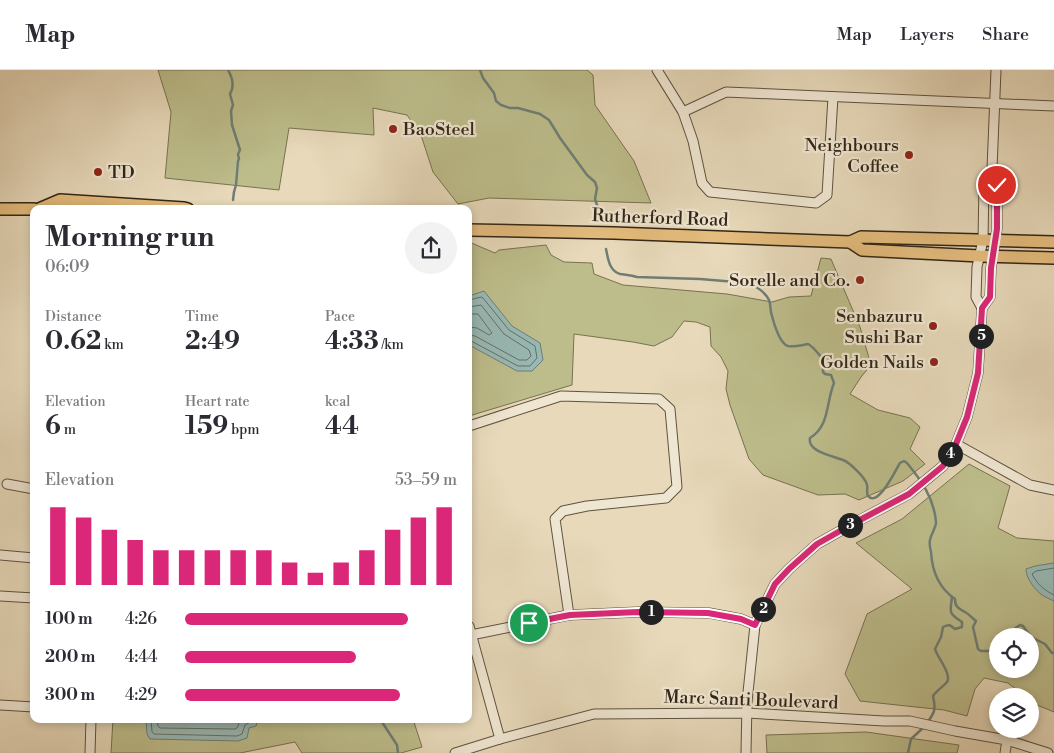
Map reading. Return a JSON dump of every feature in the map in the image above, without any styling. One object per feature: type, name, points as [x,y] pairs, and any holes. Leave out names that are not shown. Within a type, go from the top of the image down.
[{"type":"main road","points":[[48,205],[60,200],[114,205]]},
{"type":"main road","points":[[0,208],[30,209]]},
{"type":"main road","name":"Rutherford Road","points":[[472,230],[614,233],[850,242],[861,237],[1054,242]]},
{"type":"main road","name":"Rutherford Road","points":[[850,242],[862,250],[1054,258]]},
{"type":"street","points":[[657,70],[682,112],[693,141],[702,183],[710,192],[816,203],[827,194],[833,97]]},
{"type":"street","points":[[746,753],[747,702],[755,625],[775,584],[817,544],[909,494],[943,466],[956,444],[967,417],[978,373],[982,308],[976,297],[977,267],[980,256],[997,229],[997,185],[992,170],[996,70]]},
{"type":"street","points":[[682,112],[726,92],[1054,106]]},
{"type":"street","points":[[982,308],[990,297],[993,256],[989,240],[984,184],[992,170]]},
{"type":"street","points":[[472,425],[561,396],[659,399],[670,409],[677,487],[666,498],[587,506],[563,511],[555,519],[570,615]]},
{"type":"street","points":[[956,444],[1030,484],[1054,490]]},
{"type":"street","points":[[7,484],[30,488]]},
{"type":"street","points":[[0,555],[30,558]]},
{"type":"street","points":[[0,596],[30,598]]},
{"type":"street","points":[[472,630],[570,615],[638,612],[708,613],[741,619],[755,625]]},
{"type":"street","points":[[472,637],[500,739]]},
{"type":"street","points":[[0,705],[30,707]]},
{"type":"street","name":"Marc Santi Boulevard","points":[[455,753],[594,714],[747,713],[910,721],[1007,740],[1048,753]]},
{"type":"street","points":[[90,753],[91,723]]},
{"type":"street","points":[[1005,753],[1007,740]]},
{"type":"green space","points":[[158,70],[587,70],[593,75],[595,105],[634,161],[651,203],[489,198],[458,204],[433,172],[421,135],[407,115],[373,108],[374,135],[289,128],[279,190],[165,178],[171,112]]},
{"type":"green space","points":[[472,243],[495,253],[499,250],[546,245],[551,255],[564,262],[592,263],[594,274],[623,285],[727,294],[772,302],[789,297],[811,296],[821,258],[831,259],[860,327],[871,365],[850,394],[878,410],[910,418],[920,427],[910,449],[925,464],[903,481],[859,500],[845,494],[818,495],[763,475],[749,459],[726,389],[728,371],[721,357],[711,346],[710,327],[696,322],[684,321],[672,337],[654,346],[574,334],[572,385],[472,415]]},
{"type":"green space","points":[[969,464],[1010,486],[998,528],[1017,538],[1054,541],[1054,712],[1039,706],[1039,688],[1015,688],[1008,683],[984,678],[975,689],[967,716],[944,710],[860,701],[845,674],[867,614],[912,589],[856,543],[902,519]]},
{"type":"green space","points":[[113,723],[414,723],[422,747],[401,753],[302,753],[295,742],[240,753],[111,753]]},
{"type":"green space","points":[[866,732],[959,745],[957,753],[767,753],[766,735]]},
{"type":"water","points":[[484,291],[512,326],[540,343],[543,360],[532,371],[517,371],[472,347],[472,295]]},
{"type":"water","points":[[1054,563],[1054,601],[1036,590],[1029,580],[1026,569]]},
{"type":"water","points":[[146,723],[257,723],[256,726],[249,728],[247,738],[238,741],[150,739],[147,734]]},
{"type":"waterway","points":[[228,70],[233,85],[230,94],[233,105],[231,111],[232,125],[240,150],[233,200]]},
{"type":"waterway","points":[[480,70],[483,78],[494,93],[496,101],[501,105],[540,114],[549,120],[587,175],[595,182],[597,188],[595,199],[600,219]]},
{"type":"waterway","points":[[606,249],[611,267],[620,274],[637,277],[748,283],[757,287],[768,297],[774,324],[782,342],[788,346],[808,344],[812,347],[823,359],[823,372],[831,375],[834,383],[824,420],[821,427],[810,438],[810,443],[822,453],[846,461],[853,467],[866,482],[867,495],[872,498],[877,497],[891,479],[900,463],[904,461],[907,463],[922,483],[933,505],[936,522],[930,544],[937,578],[949,595],[955,599],[957,607],[976,621],[973,627],[978,649],[989,651]]},
{"type":"waterway","points":[[927,723],[934,711],[933,696],[948,679],[946,670],[935,649],[941,637],[943,627],[947,625],[955,629],[962,627],[962,622],[954,617],[951,612],[952,597]]},
{"type":"waterway","points":[[1016,628],[1020,625],[1024,628]]},
{"type":"waterway","points":[[1039,641],[1054,653]]},
{"type":"waterway","points":[[383,723],[397,745],[398,753]]},
{"type":"waterway","points":[[908,753],[911,739],[924,727]]},
{"type":"place","name":"BaoSteel","points":[[393,129]]},
{"type":"place","name":"Neighbours Coffee","points":[[909,155]]},
{"type":"place","name":"TD","points":[[98,172]]},
{"type":"place","name":"Sorelle and Co.","points":[[860,280]]},
{"type":"place","name":"Senbazuru Sushi Bar","points":[[933,326]]},
{"type":"place","name":"Golden Nails","points":[[934,362]]},
{"type":"route","points":[[529,623],[570,615],[638,612],[708,613],[741,619],[755,625],[775,584],[817,544],[909,494],[943,466],[956,444],[967,417],[978,373],[982,308],[990,297],[991,268],[997,229],[997,185]]}]
